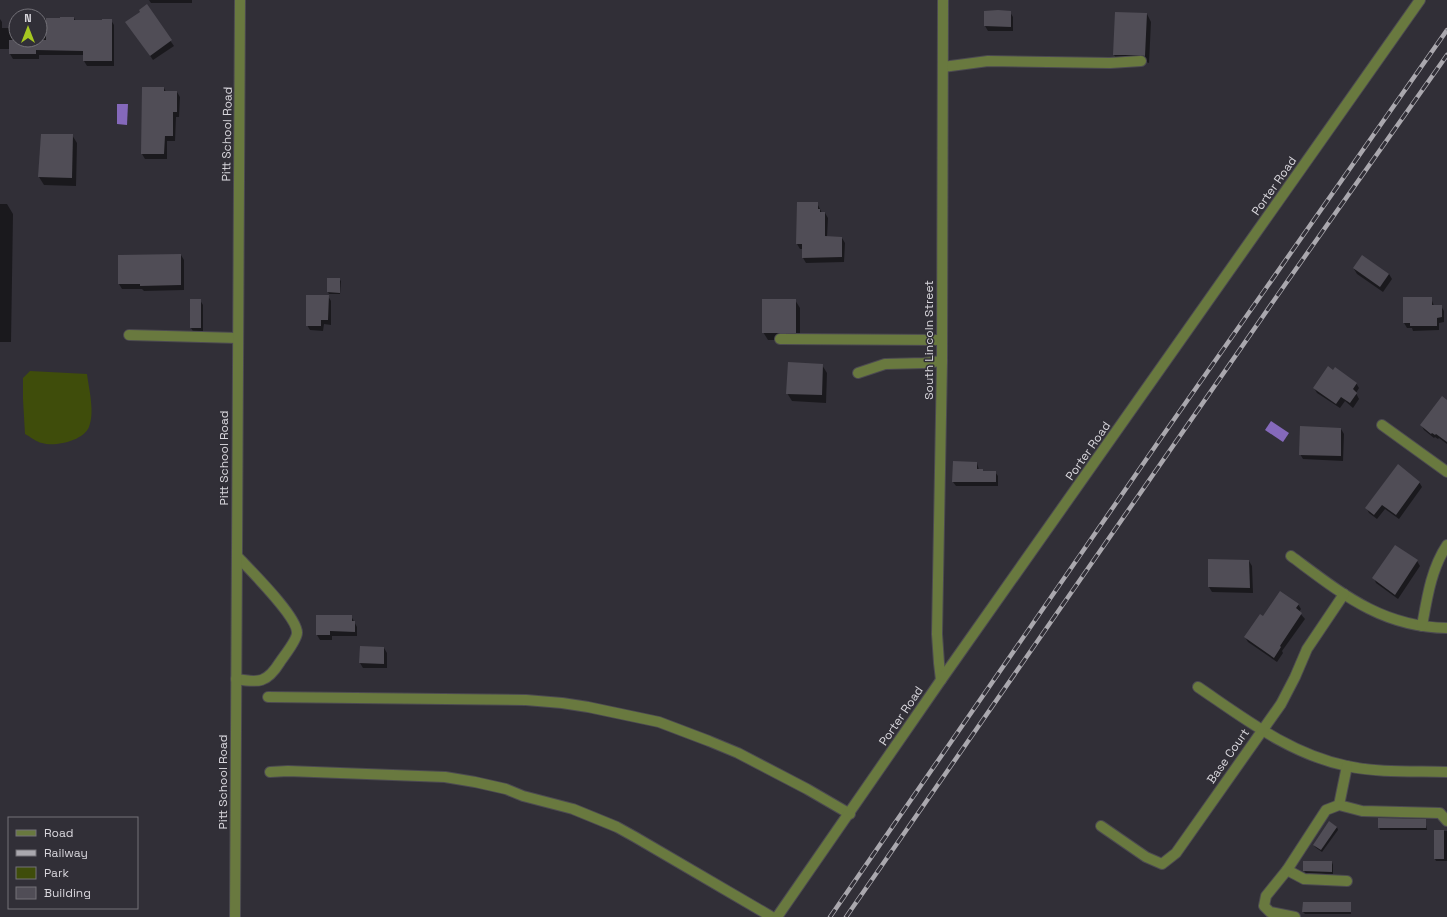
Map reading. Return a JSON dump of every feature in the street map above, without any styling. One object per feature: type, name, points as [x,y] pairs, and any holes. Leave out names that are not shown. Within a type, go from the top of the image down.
[{"type":"street","name":"Pitt School Road","points":[[235,917],[240,0]]},
{"type":"street","name":"South Lincoln Street","points":[[942,680],[937,634],[942,361],[943,0]]},
{"type":"street","name":"Porter Road","points":[[778,917],[942,680],[1420,0]]},
{"type":"street","points":[[944,67],[988,61],[1110,63],[1141,61]]},
{"type":"street","points":[[129,335],[238,338]]},
{"type":"street","points":[[780,339],[942,340]]},
{"type":"street","points":[[858,373],[885,364],[942,361]]},
{"type":"street","points":[[1382,425],[1447,472]]},
{"type":"street","points":[[1422,626],[1429,588],[1435,567],[1447,545]]},
{"type":"street","points":[[236,679],[258,682],[273,674],[298,635],[297,626],[290,616],[237,556]]},
{"type":"street","points":[[1291,556],[1361,606],[1397,621],[1422,626],[1447,628]]},
{"type":"street","name":"Base Court","points":[[1101,826],[1146,857],[1162,864],[1176,854],[1281,704],[1307,649],[1344,594]]},
{"type":"street","points":[[1198,687],[1261,731],[1291,747],[1321,759],[1347,766],[1372,770],[1447,772]]},
{"type":"street","points":[[268,698],[526,700],[588,707],[658,722],[709,741],[770,769],[850,814]]},
{"type":"street","points":[[1339,805],[1347,766]]},
{"type":"street","points":[[270,772],[288,771],[445,777],[483,784],[522,796],[574,809],[616,827],[663,852],[772,917]]},
{"type":"street","points":[[1295,917],[1270,912],[1264,906],[1266,896],[1288,870],[1326,810],[1339,805],[1362,811],[1440,813],[1447,821]]},
{"type":"street","points":[[1288,870],[1304,879],[1348,881]]},
{"type":"green space","points":[[30,371],[87,374],[92,415],[86,432],[68,442],[54,444],[36,441],[25,434],[23,378]]},
{"type":"shaded area","points":[[117,104],[128,104],[127,125],[117,124]]},
{"type":"shaded area","points":[[1271,421],[1289,433],[1283,442],[1265,430]]},
{"type":"building","points":[[147,4],[172,40],[150,56],[125,22],[140,12],[139,10]]},
{"type":"building","points":[[984,11],[1011,11],[1011,27],[984,26]]},
{"type":"building","points":[[1115,12],[1147,13],[1145,56],[1113,55]]},
{"type":"building","points":[[74,17],[74,20],[112,19],[112,61],[83,61],[83,51],[36,50],[36,54],[9,54],[9,48],[48,48],[48,18]]},
{"type":"building","points":[[142,87],[164,87],[164,91],[177,91],[177,112],[173,112],[173,136],[165,136],[164,154],[141,154]]},
{"type":"building","points":[[41,134],[73,134],[72,178],[38,177]]},
{"type":"building","points":[[797,202],[818,202],[818,209],[820,209],[820,212],[825,212],[825,236],[842,237],[842,257],[802,258],[802,244],[796,244]]},
{"type":"building","points":[[181,254],[181,285],[140,286],[140,284],[118,284],[118,255]]},
{"type":"building","points":[[1362,255],[1389,274],[1380,287],[1353,268]]},
{"type":"building","points":[[327,278],[340,278],[340,293],[327,292]]},
{"type":"building","points":[[306,295],[329,295],[328,320],[321,320],[321,326],[306,326]]},
{"type":"building","points":[[1403,297],[1432,297],[1432,305],[1442,305],[1442,317],[1437,318],[1437,326],[1410,326],[1410,323],[1403,323]]},
{"type":"building","points":[[190,299],[201,299],[201,328],[190,328]]},
{"type":"building","points":[[762,299],[796,299],[796,333],[762,333]]},
{"type":"building","points":[[788,362],[823,364],[822,395],[786,394]]},
{"type":"building","points":[[1328,366],[1333,370],[1335,367],[1357,383],[1353,389],[1357,393],[1350,403],[1341,397],[1336,404],[1313,388]]},
{"type":"building","points":[[1442,396],[1447,400],[1447,442],[1436,434],[1431,434],[1420,425]]},
{"type":"building","points":[[1300,426],[1341,428],[1341,456],[1299,455]]},
{"type":"building","points":[[953,461],[977,462],[977,469],[983,469],[983,471],[996,471],[996,482],[952,482]]},
{"type":"building","points":[[1398,464],[1420,482],[1396,515],[1382,505],[1374,515],[1365,508]]},
{"type":"building","points":[[1395,545],[1418,560],[1395,595],[1372,578]]},
{"type":"building","points":[[1208,559],[1249,560],[1250,588],[1208,587]]},
{"type":"building","points":[[1280,591],[1299,604],[1296,608],[1302,613],[1280,646],[1281,647],[1274,658],[1244,637],[1260,614],[1263,616]]},
{"type":"building","points":[[316,615],[352,615],[352,621],[355,621],[355,632],[330,631],[330,635],[316,635]]},
{"type":"building","points":[[360,646],[384,647],[384,664],[359,663]]},
{"type":"building","points":[[1378,818],[1426,819],[1426,828],[1378,828]]},
{"type":"building","points":[[1329,821],[1337,827],[1321,850],[1313,845]]},
{"type":"building","points":[[1434,830],[1444,830],[1444,859],[1434,859]]},
{"type":"building","points":[[1303,861],[1332,861],[1332,872],[1303,871]]},
{"type":"building","points":[[1303,902],[1351,902],[1351,912],[1302,912]]},
{"type":"railway","points":[[830,917],[1161,438],[1447,30]]},
{"type":"railway","points":[[846,917],[1284,286],[1447,55]]}]
